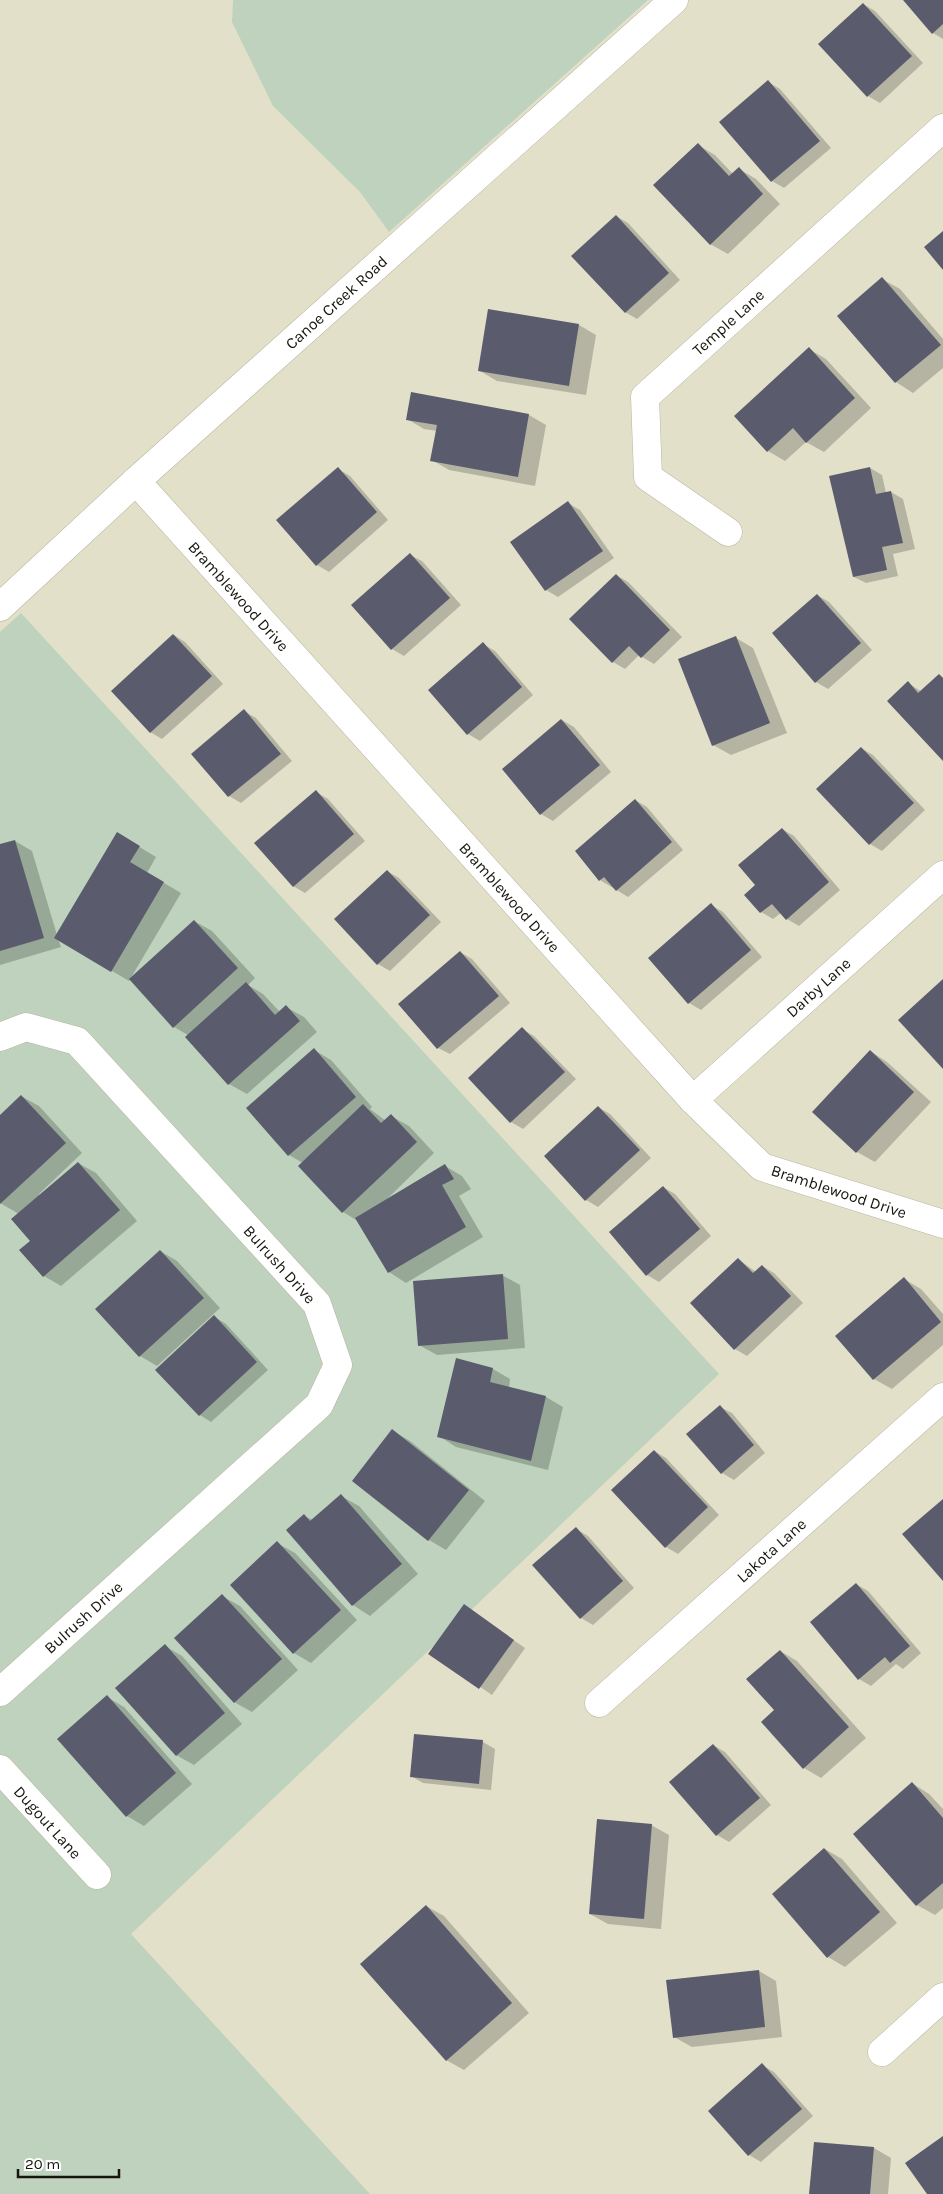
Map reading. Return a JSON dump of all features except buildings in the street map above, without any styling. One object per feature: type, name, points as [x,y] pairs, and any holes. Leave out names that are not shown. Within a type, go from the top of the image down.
[{"type":"street","name":"Canoe Creek Road","points":[[0,606],[136,481],[674,0]]},
{"type":"street","name":"Temple Lane","points":[[728,532],[648,477],[645,397],[943,128]]},
{"type":"street","name":"Bramblewood Drive","points":[[136,481],[693,1100],[762,1167],[943,1224]]},
{"type":"street","name":"Darby Lane","points":[[693,1100],[943,875]]},
{"type":"street","name":"Bulrush Drive","points":[[0,1037],[26,1027],[77,1042],[317,1304],[338,1365],[319,1405],[0,1692]]},
{"type":"street","name":"Lakota Lane","points":[[599,1703],[943,1397]]},
{"type":"street","name":"Dugout Lane","points":[[0,1770],[97,1875]]},
{"type":"street","points":[[882,2052],[943,1997]]},
{"type":"green space","points":[[233,0],[648,0],[389,232],[360,192],[273,106],[232,22]]},
{"type":"green space","points":[[21,613],[719,1374],[131,1934],[370,2194],[0,2194],[0,632]]}]
